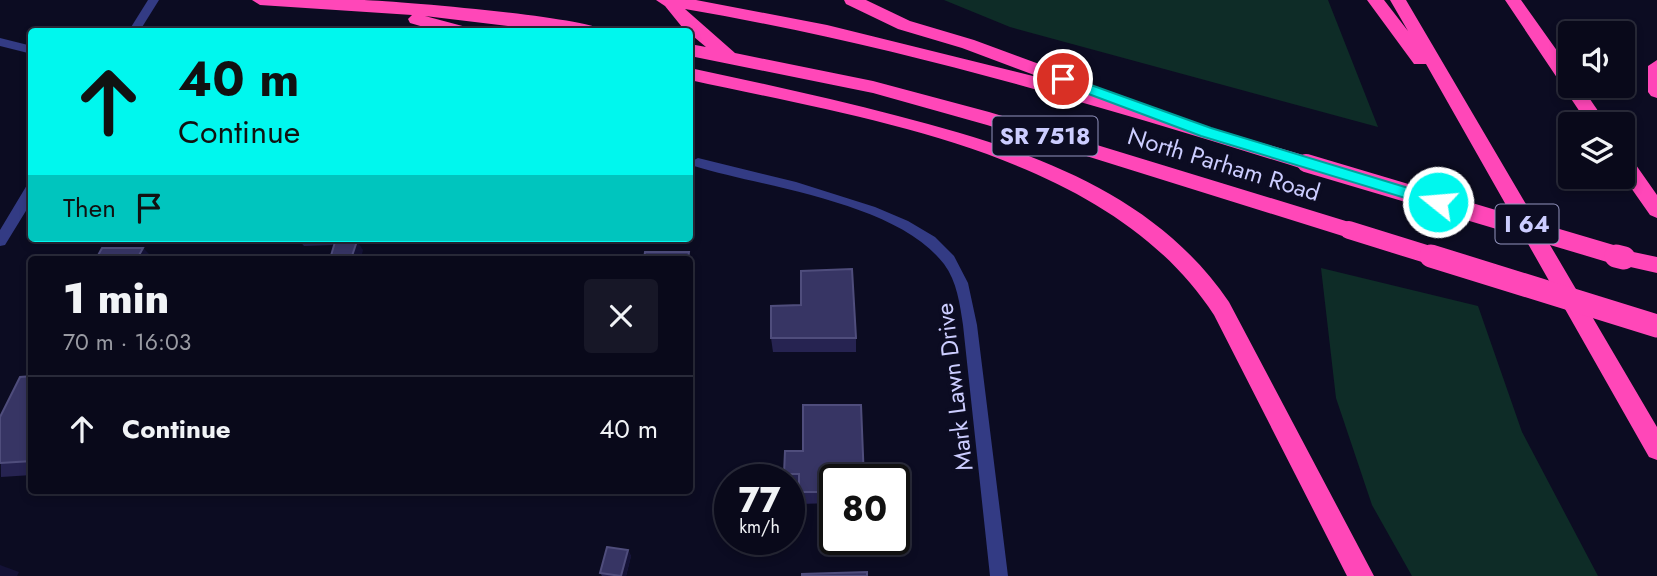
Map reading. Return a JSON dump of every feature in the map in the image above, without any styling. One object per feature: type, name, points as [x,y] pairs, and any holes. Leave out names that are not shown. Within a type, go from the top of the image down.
[{"type":"highway","points":[[260,0],[360,4],[492,17],[569,28]]},
{"type":"highway","points":[[668,0],[692,28]]},
{"type":"highway","name":"North Parham Road","points":[[668,0],[827,30],[941,58],[1206,132],[1624,258],[1657,265]]},
{"type":"highway","points":[[852,0],[904,25],[968,44],[1206,132]]},
{"type":"highway","points":[[1375,0],[1476,136]]},
{"type":"highway","name":"I 64","points":[[1398,0],[1657,449]]},
{"type":"highway","points":[[1513,0],[1558,65]]},
{"type":"highway","points":[[360,4],[449,28]]},
{"type":"highway","points":[[693,28],[737,60]]},
{"type":"highway","name":"North Parham Road","points":[[693,51],[873,87],[989,119],[1657,326]]},
{"type":"highway","points":[[1657,66],[1657,92]]},
{"type":"highway","points":[[693,75],[813,100],[1001,152],[1063,176],[1093,191],[1130,215],[1172,250],[1204,285],[1250,363],[1361,576]]},
{"type":"highway","points":[[1635,179],[1657,210]]},
{"type":"street","points":[[136,28],[154,0]]},
{"type":"street","points":[[0,43],[28,49]]},
{"type":"street","name":"Mark Lawn Drive","points":[[698,163],[866,209],[921,233],[948,258],[964,286],[999,576]]},
{"type":"street","points":[[0,241],[28,196]]},
{"type":"green space","points":[[944,0],[1328,0],[1378,127],[1010,27]]},
{"type":"green space","points":[[1321,268],[1478,306],[1522,432],[1598,576],[1412,576],[1372,505],[1336,398]]},
{"type":"building","points":[[335,242],[357,242],[352,256],[331,256]]},
{"type":"building","points":[[102,248],[143,248],[139,256],[98,256]]},
{"type":"building","points":[[645,252],[689,252],[688,256],[644,256]]},
{"type":"building","points":[[852,269],[856,338],[771,338],[771,306],[801,305],[801,271]]},
{"type":"building","points":[[28,376],[28,461],[0,463],[0,417],[20,377]]},
{"type":"building","points":[[803,405],[861,405],[863,464],[819,464],[819,492],[805,492],[805,464],[784,464],[785,451],[803,451]]},
{"type":"building","points":[[607,547],[628,550],[621,576],[600,573]]},
{"type":"building","points":[[867,572],[867,576],[802,576],[802,574]]},
{"type":"route","points":[[1063,79],[1206,132],[1438,202]]}]
